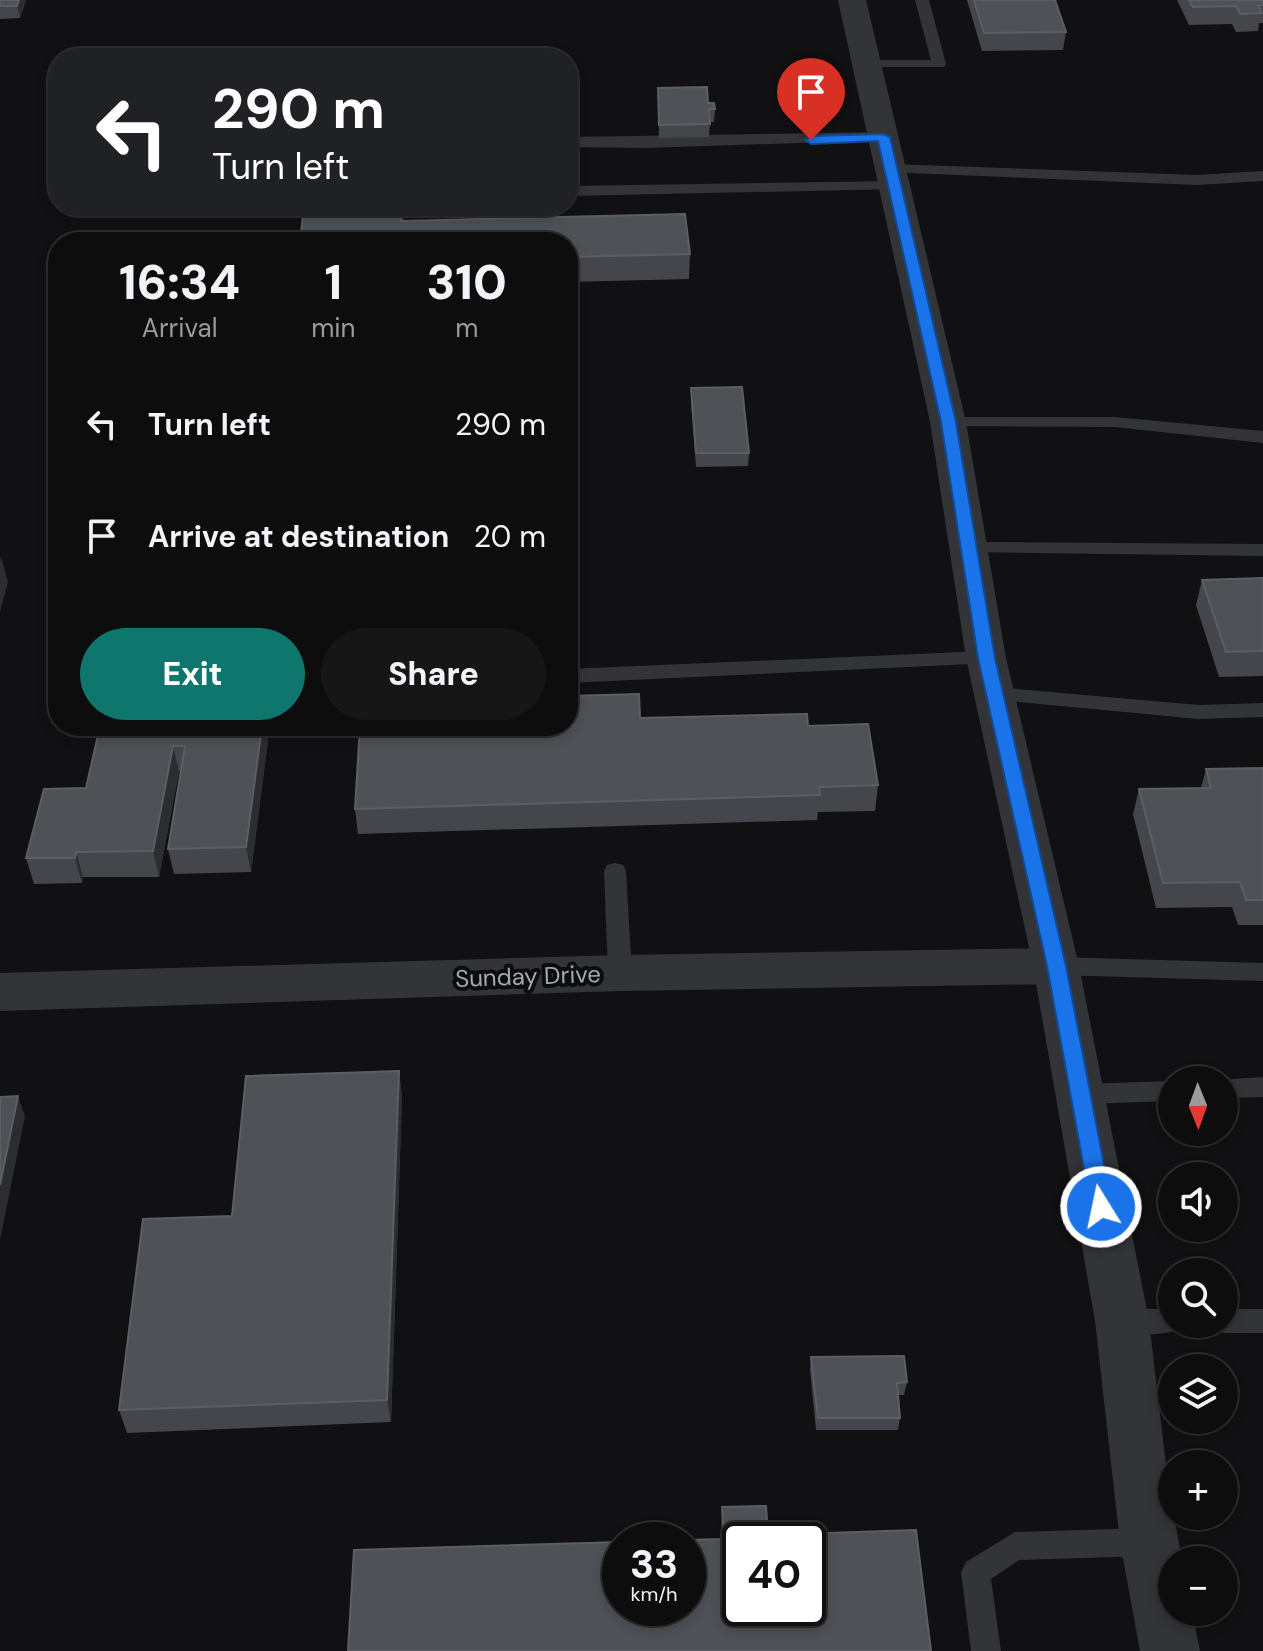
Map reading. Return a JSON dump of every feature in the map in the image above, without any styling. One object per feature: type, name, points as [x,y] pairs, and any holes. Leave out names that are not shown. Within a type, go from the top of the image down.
[{"type":"street","points":[[852,0],[948,422],[990,676],[1056,966],[1122,1321],[1149,1542],[1170,1651]]},
{"type":"street","name":"Sunday Drive","points":[[0,992],[620,973],[1056,966]]},
{"type":"lane","points":[[866,64],[939,64],[922,0]]},
{"type":"lane","points":[[578,142],[647,143],[889,164],[1185,179],[1263,176]]},
{"type":"lane","points":[[578,190],[889,164]]},
{"type":"lane","points":[[948,422],[1115,422],[1263,437]]},
{"type":"lane","points":[[969,548],[1263,550]]},
{"type":"lane","points":[[578,676],[990,676],[1199,712],[1263,710]]},
{"type":"lane","points":[[615,871],[620,973]]},
{"type":"lane","points":[[1056,966],[1263,972]]},
{"type":"lane","points":[[1238,1088],[1263,1087]]},
{"type":"lane","points":[[1080,1094],[1158,1091]]},
{"type":"lane","points":[[1122,1321],[1158,1321]]},
{"type":"lane","points":[[1238,1321],[1263,1321]]},
{"type":"lane","points":[[986,1651],[976,1572],[1015,1546],[1149,1542]]},
{"type":"building","points":[[0,0],[19,0],[17,6],[0,6]]},
{"type":"building","points":[[974,0],[1055,0],[1066,32],[984,33]]},
{"type":"building","points":[[1189,0],[1263,0],[1263,5],[1258,6],[1262,13],[1240,14],[1236,6],[1193,7]]},
{"type":"building","points":[[707,87],[708,103],[714,103],[715,109],[709,109],[710,124],[659,125],[658,88]]},
{"type":"building","points":[[685,214],[690,254],[578,257],[578,232],[301,232],[303,216],[401,216],[401,221]]},
{"type":"building","points":[[742,387],[749,453],[696,453],[691,388]]},
{"type":"building","points":[[1263,578],[1263,651],[1226,652],[1202,580]]},
{"type":"building","points":[[639,694],[640,718],[807,714],[808,726],[868,724],[878,785],[819,787],[820,795],[355,809],[359,736],[578,736],[578,696]]},
{"type":"building","points":[[98,736],[261,736],[246,847],[168,849],[185,746],[173,746],[153,851],[76,852],[75,858],[26,858],[44,789],[86,788]]},
{"type":"building","points":[[1263,768],[1263,900],[1246,900],[1240,882],[1163,883],[1139,789],[1211,788],[1206,769]]},
{"type":"building","points":[[399,1071],[387,1400],[119,1410],[143,1219],[232,1216],[246,1076]]},
{"type":"building","points":[[18,1096],[0,1185],[0,1097]]},
{"type":"building","points":[[904,1356],[907,1382],[897,1383],[900,1418],[818,1418],[811,1357]]},
{"type":"building","points":[[766,1506],[767,1522],[723,1522],[722,1507]]},
{"type":"building","points":[[916,1530],[931,1651],[348,1651],[354,1550],[602,1543],[602,1626],[706,1626],[706,1539],[722,1539],[722,1626],[826,1626],[826,1533]]},
{"type":"route","points":[[811,140],[883,137],[948,422],[986,658],[1056,966],[1101,1207]]}]
